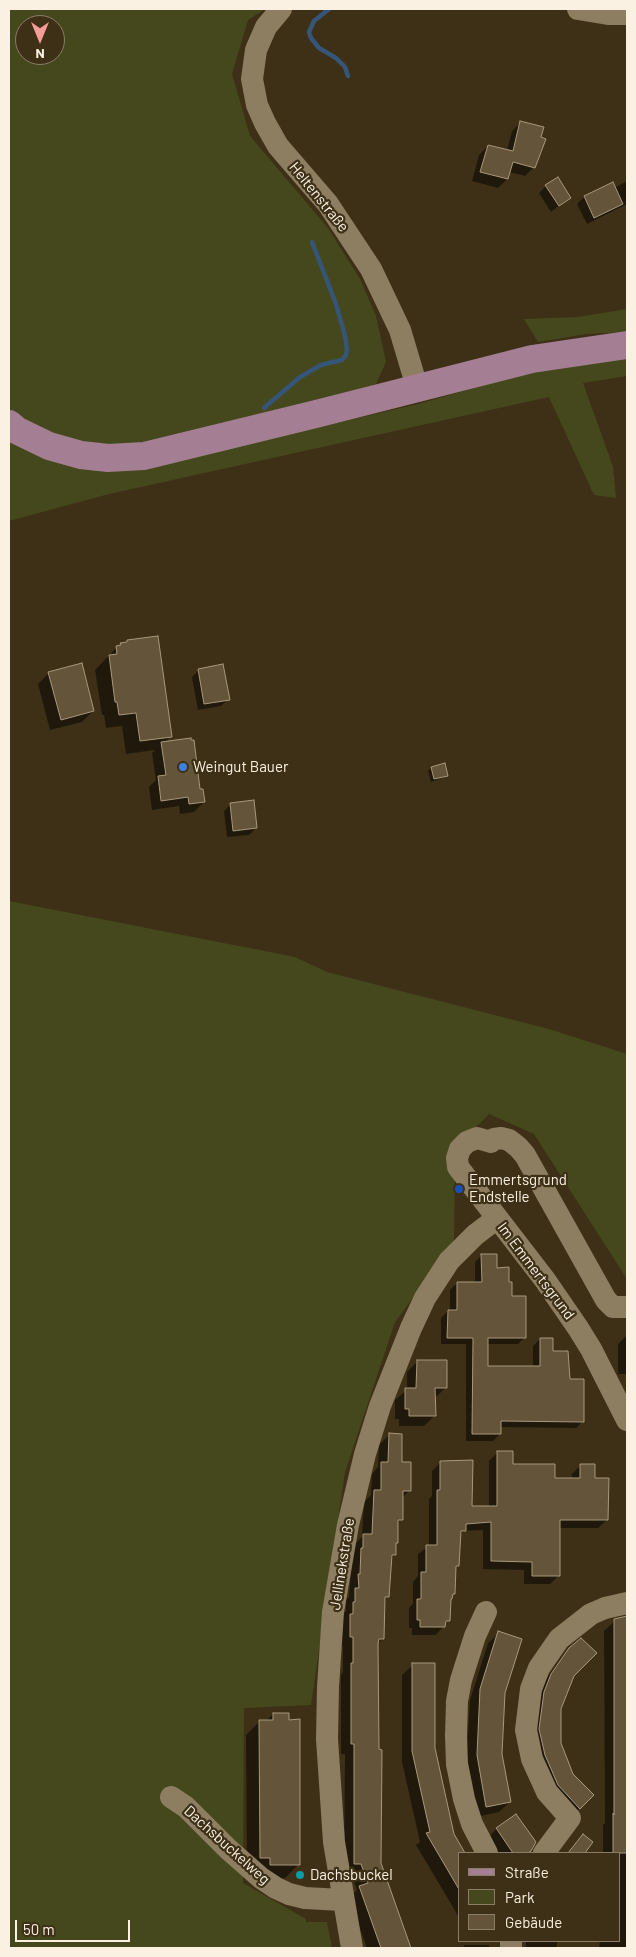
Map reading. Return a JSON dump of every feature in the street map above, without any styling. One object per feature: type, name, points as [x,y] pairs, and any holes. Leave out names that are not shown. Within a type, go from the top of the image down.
[{"type":"main road","points":[[9,424],[16,430],[49,446],[81,455],[131,458],[213,440],[532,358],[627,345]]},
{"type":"street","name":"Heltenstraße","points":[[281,9],[263,34],[254,57],[252,79],[257,105],[278,146],[328,204],[370,269],[400,330],[417,388]]},
{"type":"street","points":[[578,9],[608,14],[627,14]]},
{"type":"street","name":"Im Emmertsgrund","points":[[627,1307],[613,1306],[606,1300],[518,1147],[509,1140],[501,1138],[494,1139],[491,1142],[477,1138],[467,1142],[460,1149],[457,1158],[458,1167],[496,1219],[545,1280],[578,1328],[591,1349],[627,1420]]},
{"type":"street","name":"Jellinekstraße","points":[[352,1948],[342,1900],[330,1796],[327,1739],[333,1612],[340,1564],[364,1454],[410,1328],[425,1298],[449,1261],[475,1235],[496,1219]]},
{"type":"street","points":[[545,1852],[570,1818],[547,1792],[532,1759],[526,1730],[530,1689],[549,1651],[564,1634],[591,1614],[605,1608],[627,1603]]},
{"type":"street","points":[[486,1612],[475,1636],[461,1680],[457,1701],[456,1736],[457,1764],[464,1799],[472,1824],[486,1852]]},
{"type":"street","name":"Dachsbuckelweg","points":[[171,1797],[186,1807],[228,1849],[261,1878],[276,1888],[288,1894],[305,1898],[342,1900]]},
{"type":"green space","points":[[9,9],[265,9],[248,20],[232,74],[250,136],[328,228],[360,279],[376,316],[386,362],[376,384],[326,402],[158,450],[53,441],[9,411]]},
{"type":"green space","points":[[627,309],[627,332],[586,334],[538,342],[524,319],[578,317]]},
{"type":"green space","points":[[627,357],[627,376],[583,383],[613,467],[616,498],[594,495],[549,397],[109,494],[9,521],[9,437],[54,461],[105,472],[134,470],[418,404],[517,376],[566,365]]},
{"type":"green space","points":[[9,901],[295,957],[327,972],[549,1029],[627,1054],[627,1279],[534,1134],[489,1114],[455,1149],[454,1243],[395,1322],[345,1472],[311,1705],[244,1708],[243,1883],[306,1919],[306,1922],[327,1922],[332,1948],[9,1948]]},
{"type":"building","points":[[520,121],[544,127],[541,137],[546,139],[535,168],[513,162],[508,179],[480,172],[488,145],[513,151]]},
{"type":"building","points":[[558,177],[571,198],[559,206],[545,185]]},
{"type":"building","points":[[613,182],[623,204],[594,218],[584,196]]},
{"type":"building","points":[[158,636],[172,737],[140,741],[136,713],[119,715],[117,702],[115,702],[109,655],[117,654],[116,646],[127,642],[127,640]]},
{"type":"building","points":[[82,663],[94,711],[61,720],[48,672]]},
{"type":"building","points":[[223,664],[230,700],[204,704],[198,669]]},
{"type":"building","points":[[191,738],[191,740],[194,740],[200,789],[203,789],[205,802],[189,804],[188,797],[161,801],[158,776],[166,775],[161,742]]},
{"type":"building","points":[[445,763],[448,776],[434,779],[431,767]]},
{"type":"building","points":[[254,800],[257,828],[233,831],[230,803]]},
{"type":"building","points":[[481,1254],[497,1254],[497,1268],[509,1267],[509,1282],[512,1282],[512,1296],[526,1296],[526,1338],[488,1338],[488,1366],[540,1366],[540,1338],[553,1338],[553,1351],[568,1351],[570,1379],[584,1379],[584,1422],[501,1421],[501,1434],[472,1434],[473,1338],[447,1338],[448,1310],[457,1310],[457,1282],[482,1282]]},
{"type":"building","points":[[417,1360],[447,1360],[447,1388],[435,1388],[436,1416],[409,1416],[409,1409],[405,1409],[405,1388],[416,1388]]},
{"type":"building","points":[[389,1433],[402,1434],[402,1462],[411,1462],[411,1491],[403,1491],[403,1520],[398,1520],[398,1543],[396,1543],[396,1555],[392,1555],[389,1597],[385,1597],[384,1639],[379,1639],[378,1644],[379,1749],[382,1750],[381,1863],[411,1948],[381,1948],[359,1886],[368,1883],[361,1864],[354,1864],[354,1744],[351,1744],[351,1663],[353,1663],[353,1637],[350,1637],[350,1614],[353,1614],[355,1588],[359,1588],[358,1574],[360,1574],[363,1534],[372,1534],[374,1490],[381,1490],[381,1462],[388,1462]]},
{"type":"building","points":[[497,1451],[513,1451],[513,1464],[555,1464],[555,1478],[580,1478],[580,1464],[595,1464],[595,1478],[609,1478],[608,1520],[560,1520],[560,1576],[532,1576],[532,1562],[491,1561],[491,1522],[466,1524],[466,1531],[461,1531],[459,1566],[456,1566],[455,1594],[453,1594],[451,1599],[450,1621],[446,1621],[445,1627],[420,1627],[420,1620],[417,1620],[417,1599],[421,1599],[421,1572],[426,1572],[426,1545],[437,1545],[437,1490],[440,1490],[440,1461],[473,1460],[472,1506],[497,1506]]},
{"type":"building","points":[[627,1616],[627,1853],[613,1852],[614,1619]]},
{"type":"building","points":[[498,1631],[522,1639],[505,1693],[502,1754],[511,1802],[486,1807],[477,1755],[480,1689]]},
{"type":"building","points":[[581,1638],[597,1653],[574,1676],[561,1709],[561,1743],[573,1774],[594,1795],[580,1809],[558,1785],[545,1755],[539,1729],[544,1692],[551,1674],[569,1648]]},
{"type":"building","points":[[412,1663],[435,1663],[435,1748],[454,1834],[464,1852],[458,1852],[458,1888],[426,1833],[430,1832],[412,1751]]},
{"type":"building","points":[[273,1713],[289,1713],[289,1720],[300,1719],[300,1865],[270,1865],[270,1858],[260,1858],[259,1720],[273,1720]]},
{"type":"building","points":[[516,1814],[536,1842],[530,1852],[512,1852],[496,1828]]},
{"type":"building","points":[[583,1834],[593,1842],[586,1852],[569,1852]]},
{"type":"waterway","points":[[329,9],[314,21],[309,32],[319,48],[336,58],[345,67],[348,76]]},
{"type":"waterway","points":[[264,408],[300,377],[321,365],[342,360],[346,355],[345,336],[336,304],[312,242]]},
{"type":"place","name":"Weingut Bauer","points":[[183,767]]},
{"type":"place","name":"Emmertsgrund Endstelle","points":[[459,1189]]},
{"type":"place","name":"Dachsbuckel","points":[[300,1875]]}]
